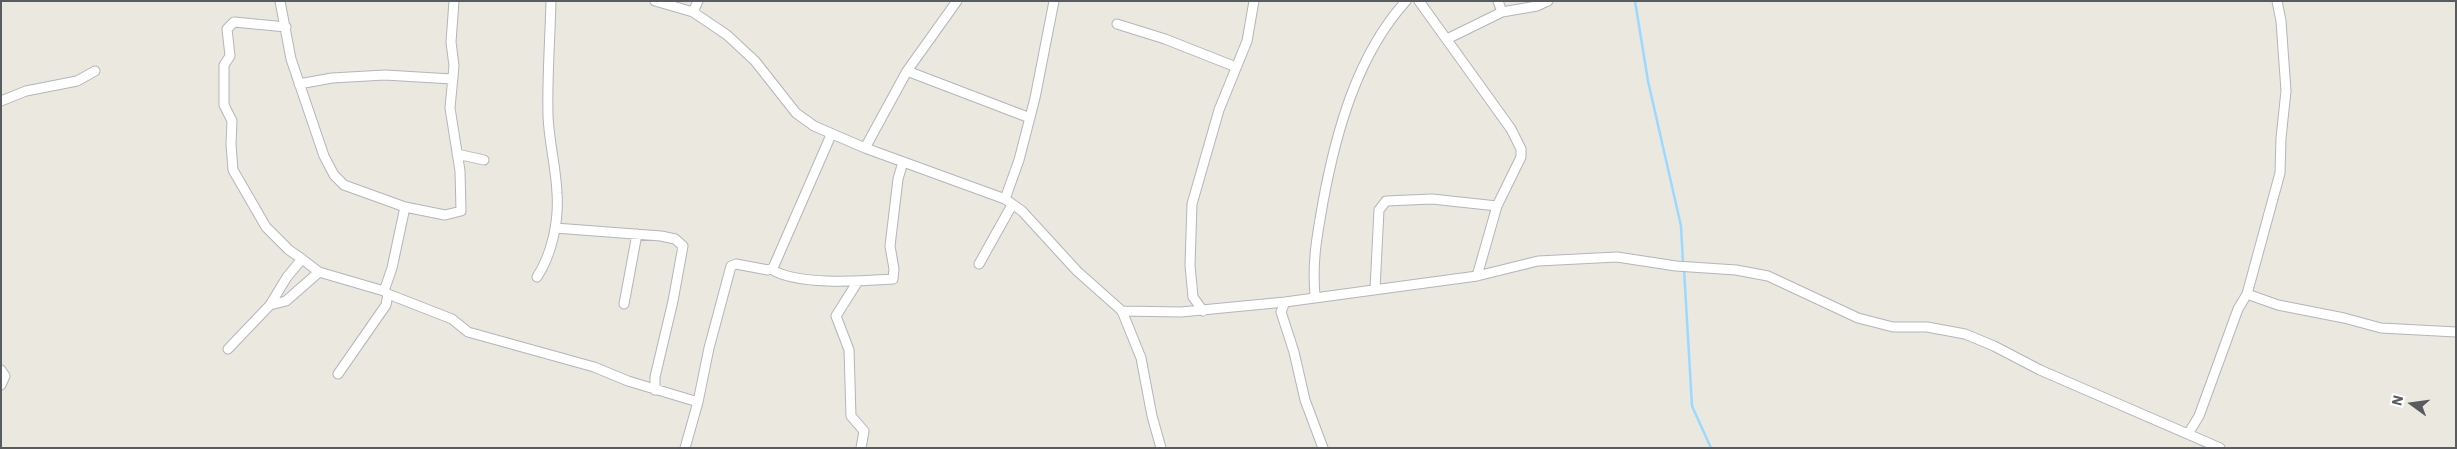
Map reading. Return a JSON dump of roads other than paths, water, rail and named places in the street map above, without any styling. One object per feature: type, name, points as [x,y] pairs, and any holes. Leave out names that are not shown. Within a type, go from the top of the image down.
[{"type":"street","points":[[280,1],[286,27],[287,46],[324,156],[334,175],[344,185],[405,207],[445,215],[461,211],[462,196],[450,108],[454,1]]},
{"type":"street","points":[[537,278],[546,262],[555,228],[558,193],[552,160],[547,78],[551,1]]},
{"type":"street","points":[[655,1],[693,12],[745,50],[796,113],[830,135],[1008,202],[1022,211],[1077,271],[1122,311],[1141,358],[1152,416],[1161,448]]},
{"type":"street","points":[[693,12],[698,1]]},
{"type":"street","points":[[865,148],[907,71],[957,1]]},
{"type":"street","points":[[979,264],[1008,202],[1030,118],[1054,1]]},
{"type":"street","points":[[1203,311],[1193,297],[1190,265],[1192,204],[1219,110],[1247,41],[1254,1]]},
{"type":"street","points":[[1315,296],[1314,250],[1331,158],[1364,66],[1382,32],[1406,1]]},
{"type":"street","points":[[1419,1],[1511,129],[1521,149],[1518,167],[1497,206],[1477,276]]},
{"type":"street","points":[[1498,1],[1502,12]]},
{"type":"street","points":[[1447,40],[1502,12],[1537,6],[1548,1]]},
{"type":"street","points":[[2188,434],[2199,416],[2238,309],[2247,294],[2280,173],[2281,138],[2286,91],[2281,21],[2277,1]]},
{"type":"street","points":[[286,27],[234,22],[226,28],[230,56],[224,65],[224,105],[232,121],[233,170],[266,227],[289,250],[319,272],[386,292],[452,319],[468,332],[594,366],[655,390],[698,402]]},
{"type":"street","points":[[1118,24],[1165,39],[1236,67]]},
{"type":"street","points":[[1,101],[26,91],[77,80],[95,71]]},
{"type":"street","points":[[907,71],[1030,118]]},
{"type":"street","points":[[299,84],[332,78],[385,75],[452,79]]},
{"type":"street","points":[[771,269],[830,135]]},
{"type":"street","points":[[457,154],[484,160]]},
{"type":"street","points":[[685,448],[731,266],[736,264],[771,269],[781,276],[858,281],[893,279],[894,268],[890,246],[898,179],[904,162]]},
{"type":"street","points":[[1375,289],[1379,210],[1386,200],[1432,199],[1497,206]]},
{"type":"street","points":[[338,374],[386,305],[386,292],[405,207]]},
{"type":"street","points":[[555,228],[637,234],[675,239],[683,246],[673,301],[655,377],[655,390]]},
{"type":"street","points":[[624,304],[637,234]]},
{"type":"street","points":[[1122,311],[1203,311],[1285,302],[1315,296],[1477,276],[1538,261],[1617,258],[1676,266],[1736,270],[1768,276],[1858,318],[1894,327],[1927,327],[1965,334],[1994,346],[2040,370],[2220,448]]},
{"type":"street","points":[[228,350],[270,305],[286,277],[302,260]]},
{"type":"street","points":[[270,305],[286,301],[319,272]]},
{"type":"street","points":[[858,281],[836,316],[849,350],[850,416],[864,432],[861,448]]},
{"type":"street","points":[[2247,294],[2278,305],[2344,318],[2381,328],[2456,332]]},
{"type":"street","points":[[1181,312],[1193,297]]},
{"type":"street","points":[[1285,302],[1281,312],[1294,352],[1302,392],[1323,448]]},
{"type":"street","points":[[1265,304],[1281,312]]},
{"type":"street","points":[[1,370],[5,376],[1,385]]},
{"type":"waterway","points":[[1635,1],[1648,81],[1681,226],[1683,263]]},
{"type":"waterway","points":[[1684,269],[1692,406],[1711,448]]}]
